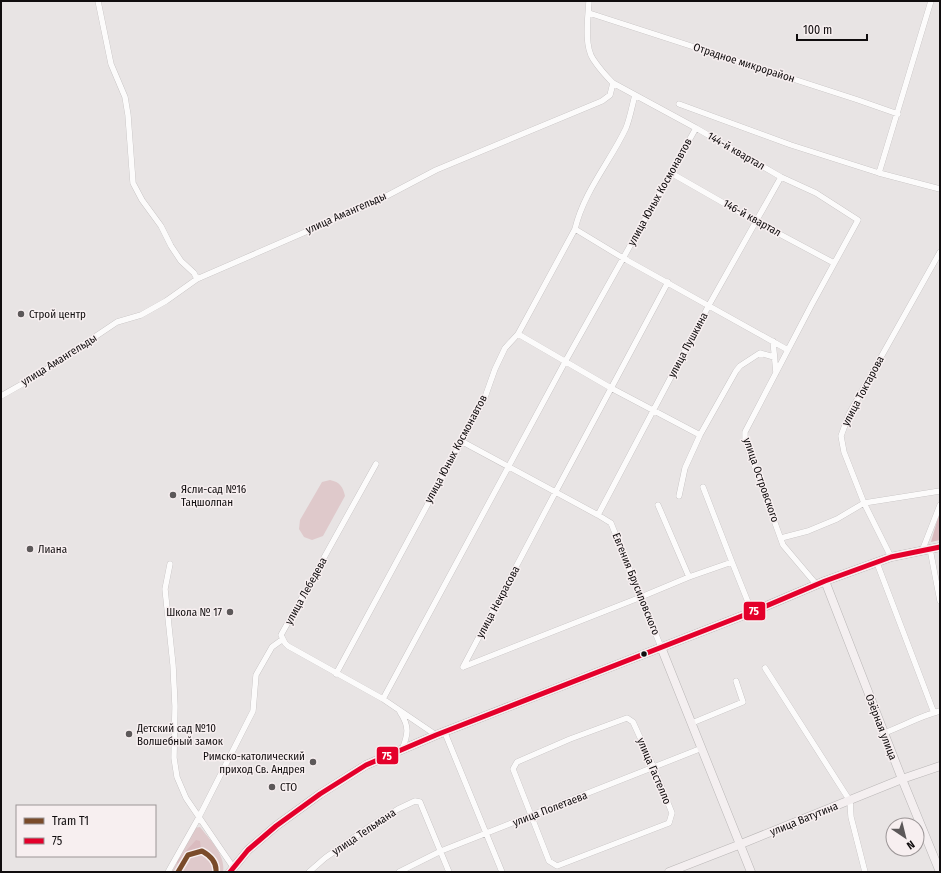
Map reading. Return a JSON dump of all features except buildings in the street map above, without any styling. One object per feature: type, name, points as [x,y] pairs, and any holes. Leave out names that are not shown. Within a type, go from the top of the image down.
[{"type":"street","points":[[98,1],[111,64],[125,97],[128,115],[133,183],[142,200],[161,226],[177,256],[194,273],[197,279]]},
{"type":"street","points":[[589,1],[588,43],[590,52],[593,59],[613,84]]},
{"type":"street","points":[[880,173],[931,1]]},
{"type":"street","name":"Отрадное микрорайон","points":[[589,13],[898,114]]},
{"type":"street","name":"улица Амангельды","points":[[1,396],[38,375],[117,322],[141,315],[166,301],[197,279],[379,200],[436,170],[602,101],[610,95],[613,84]]},
{"type":"street","name":"144-й квартал","points":[[613,84],[696,128],[781,177],[816,193],[858,220]]},
{"type":"street","name":"улица Юных Космонавтов","points":[[336,674],[484,400],[495,369],[505,348],[518,334],[575,229],[579,213],[589,191],[626,127],[635,95]]},
{"type":"street","points":[[679,104],[791,144],[880,173],[940,189]]},
{"type":"street","name":"улица Юных Космонавтов","points":[[383,699],[565,362],[696,128]]},
{"type":"street","name":"146-й квартал","points":[[671,173],[755,221],[834,263]]},
{"type":"street","name":"улица Пушкина","points":[[598,515],[709,305],[781,177]]},
{"type":"street","name":"улица Островского","points":[[816,584],[783,545],[745,440],[745,432],[858,220]]},
{"type":"street","points":[[575,229],[623,258],[788,350]]},
{"type":"street","name":"улица Токтарова","points":[[891,557],[864,503],[844,452],[841,436],[849,414],[940,252]]},
{"type":"street","name":"улица Некрасова","points":[[668,282],[463,667],[689,577],[732,562]]},
{"type":"street","points":[[518,334],[611,388],[700,435]]},
{"type":"street","points":[[773,341],[776,374]]},
{"type":"street","points":[[679,496],[686,468],[700,435],[736,371],[740,366],[760,353],[774,357]]},
{"type":"street","name":"Евгения Брусиловского","points":[[461,441],[611,523],[751,872]]},
{"type":"street","name":"улица Лебедева","points":[[376,464],[281,634],[288,646],[383,699],[436,735]]},
{"type":"street","points":[[703,487],[752,612]]},
{"type":"street","points":[[781,538],[808,531],[837,519],[864,503],[940,490]]},
{"type":"street","points":[[658,505],[689,577]]},
{"type":"street","points":[[940,505],[926,550],[940,601]]},
{"type":"street","points":[[170,564],[165,589],[173,665],[175,706],[174,758],[177,777],[186,798],[231,869],[248,850],[276,826],[320,794],[366,765],[436,735],[446,733],[752,612],[816,584],[891,557],[940,547]]},
{"type":"street","points":[[877,563],[937,712],[909,721],[904,725],[884,733]]},
{"type":"street","name":"Озёрная улица","points":[[825,581],[940,872]]},
{"type":"street","points":[[168,872],[199,817],[253,711],[256,675],[272,647],[283,639]]},
{"type":"street","points":[[765,668],[821,758],[850,801],[852,817],[865,872]]},
{"type":"street","points":[[692,723],[743,702],[736,681]]},
{"type":"street","points":[[399,710],[407,723],[406,738],[402,750]]},
{"type":"street","name":"улица Гастелло","points":[[627,718],[633,722],[672,813],[669,823],[557,866],[549,861],[532,816],[513,769],[517,762],[570,739],[627,718]]},
{"type":"street","points":[[446,733],[502,872]]},
{"type":"street","name":"улица Полетаева","points":[[399,872],[441,851],[702,748]]},
{"type":"street","name":"улица Ватутина","points":[[668,872],[850,801],[902,779],[940,766]]},
{"type":"street","name":"улица Тельмана","points":[[309,872],[372,825],[398,809],[415,801],[420,802],[449,872]]},
{"type":"shaded area","points":[[330,480],[340,485],[345,496],[323,536],[312,540],[304,537],[299,529],[300,520],[322,482]]},
{"type":"shaded area","points":[[940,511],[940,540],[931,542]]},
{"type":"shaded area","points":[[200,827],[220,854],[223,872],[172,872],[194,828]]},
{"type":"shaded area","points":[[196,840],[200,841],[201,849],[188,854],[178,864],[176,862]]},
{"type":"tram line","name":"T1","points":[[178,872],[188,855],[202,851],[213,860],[216,865],[216,872]]},
{"type":"transit line","name":"75","points":[[230,872],[248,850],[276,826],[320,794],[366,765],[436,735],[752,612],[825,581],[891,557],[940,547]]},
{"type":"place","name":"Строй центр","points":[[21,314]]},
{"type":"place","name":"Ясли-сад №16 Таңшолпан","points":[[173,495]]},
{"type":"place","name":"Лиана","points":[[30,549]]},
{"type":"place","name":"Школа № 17","points":[[230,612]]},
{"type":"place","name":"Детский сад №10 Волшебный замок","points":[[129,734]]},
{"type":"place","name":"Римско-католический приход Св. Андрея","points":[[313,762]]},
{"type":"place","name":"СТО","points":[[272,787]]}]
